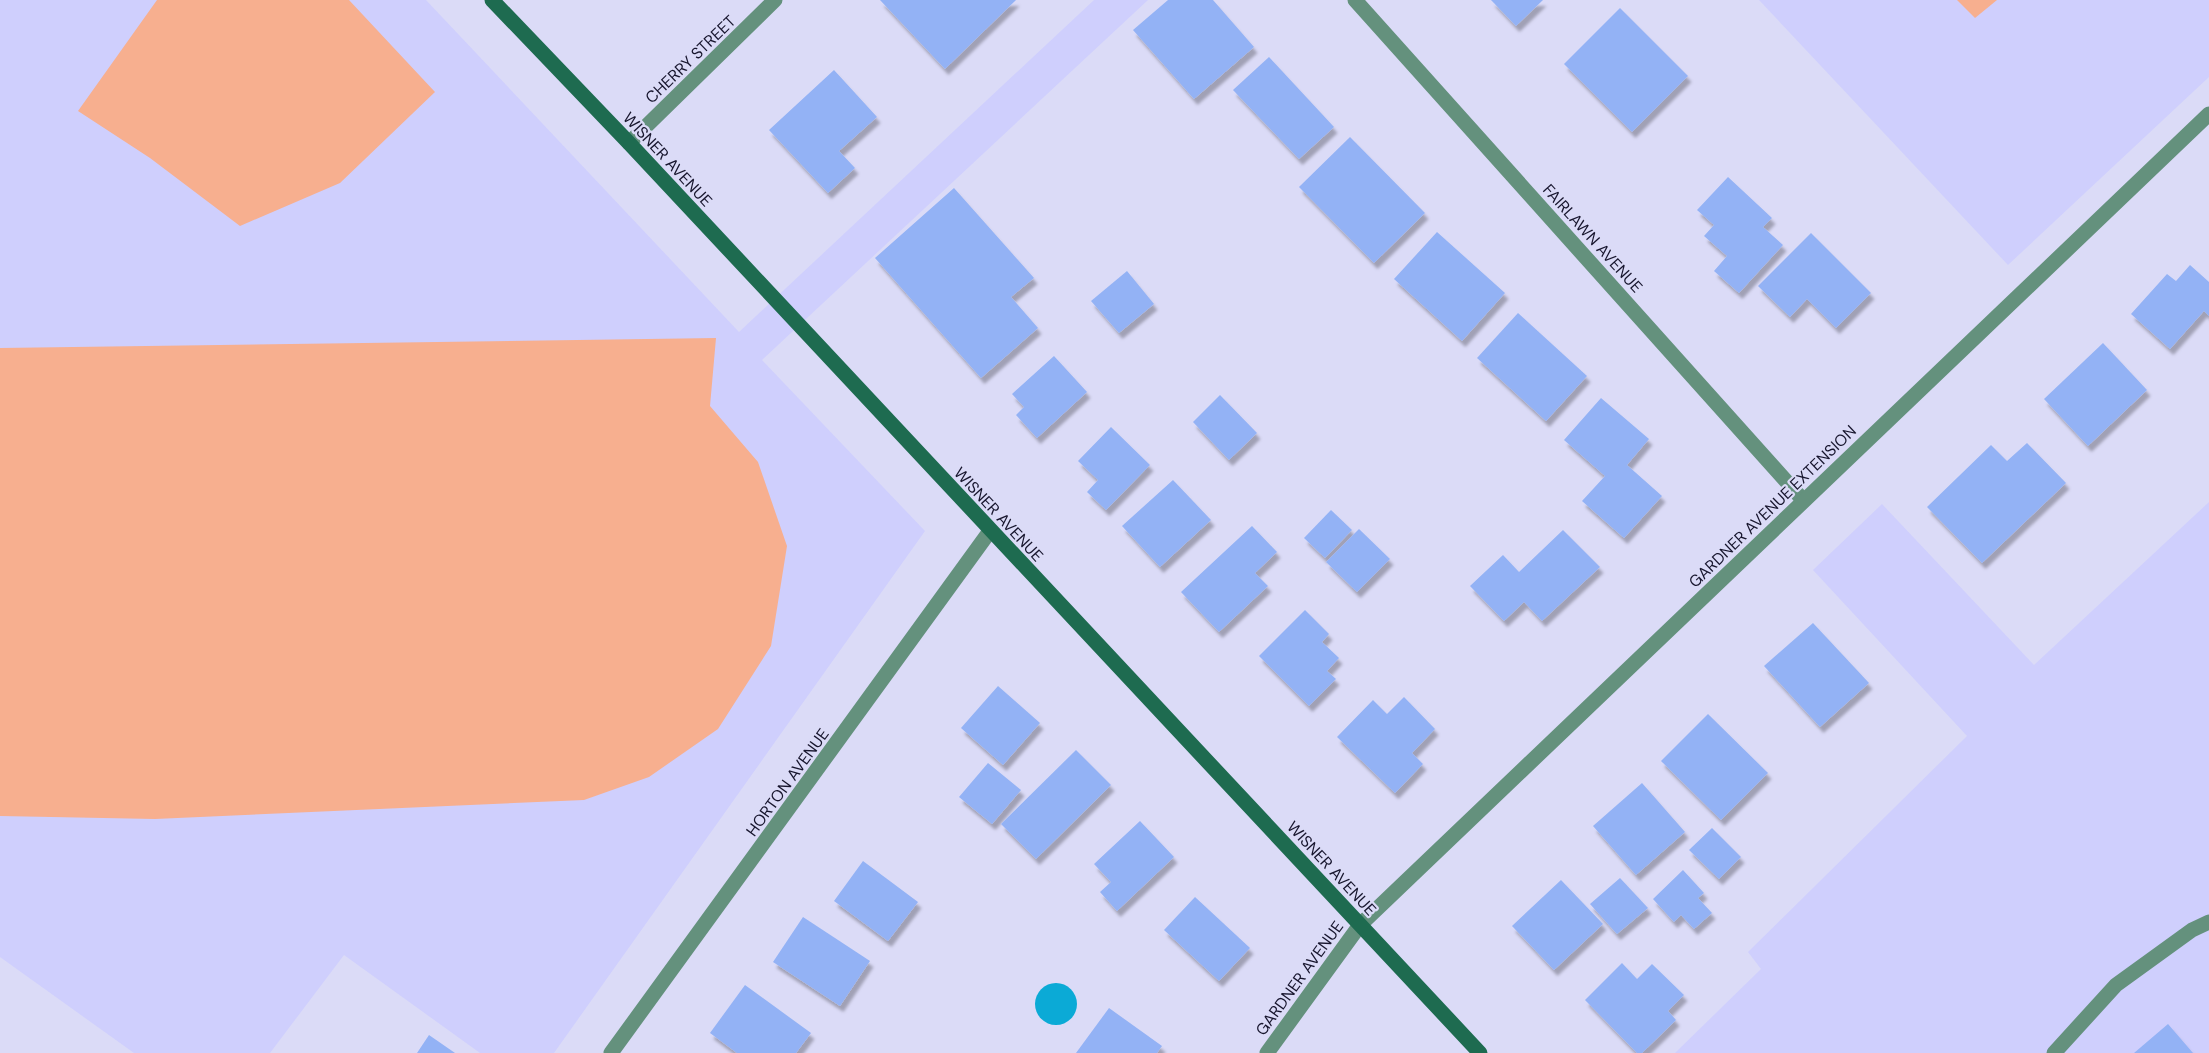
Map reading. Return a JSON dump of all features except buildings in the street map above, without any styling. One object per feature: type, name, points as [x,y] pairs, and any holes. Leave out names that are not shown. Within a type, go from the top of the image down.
[{"type":"street","name":"WISNER AVENUE","points":[[492,0],[629,143],[1480,1053]]},
{"type":"street","name":"CHERRY STREET","points":[[629,143],[776,0]]},
{"type":"street","name":"FAIRLAWN AVENUE","points":[[1355,0],[1803,500]]},
{"type":"street","name":"GARDNER AVENUE EXTENSION","points":[[1360,925],[2209,114]]},
{"type":"street","name":"HORTON AVENUE","points":[[611,1053],[990,531]]},
{"type":"street","points":[[2054,1053],[2116,985],[2192,930],[2209,922]]},
{"type":"street","name":"GARDNER AVENUE","points":[[1267,1053],[1360,925]]},
{"type":"shaded area","points":[[0,0],[426,0],[739,332],[1094,0],[1148,0],[762,360],[925,531],[554,1053],[480,1053],[344,955],[270,1053],[134,1053],[0,957]]},
{"type":"shaded area","points":[[157,0],[349,0],[435,92],[340,183],[240,226],[150,158],[78,111]]},
{"type":"shaded area","points":[[1759,0],[2209,0],[2209,77],[2008,265]]},
{"type":"shaded area","points":[[1957,0],[1997,0],[1975,18]]},
{"type":"shaded area","points":[[716,338],[710,406],[758,462],[787,546],[771,646],[718,729],[649,777],[584,800],[155,819],[0,816],[0,348]]},
{"type":"shaded area","points":[[2209,502],[2209,1053],[1675,1053],[1761,969],[1748,952],[1967,736],[1813,570],[1882,504],[2034,665]]},
{"type":"shaded area","points":[[1056,983],[1071,989],[1077,1004],[1071,1019],[1056,1025],[1041,1019],[1035,1004],[1041,989]]}]
